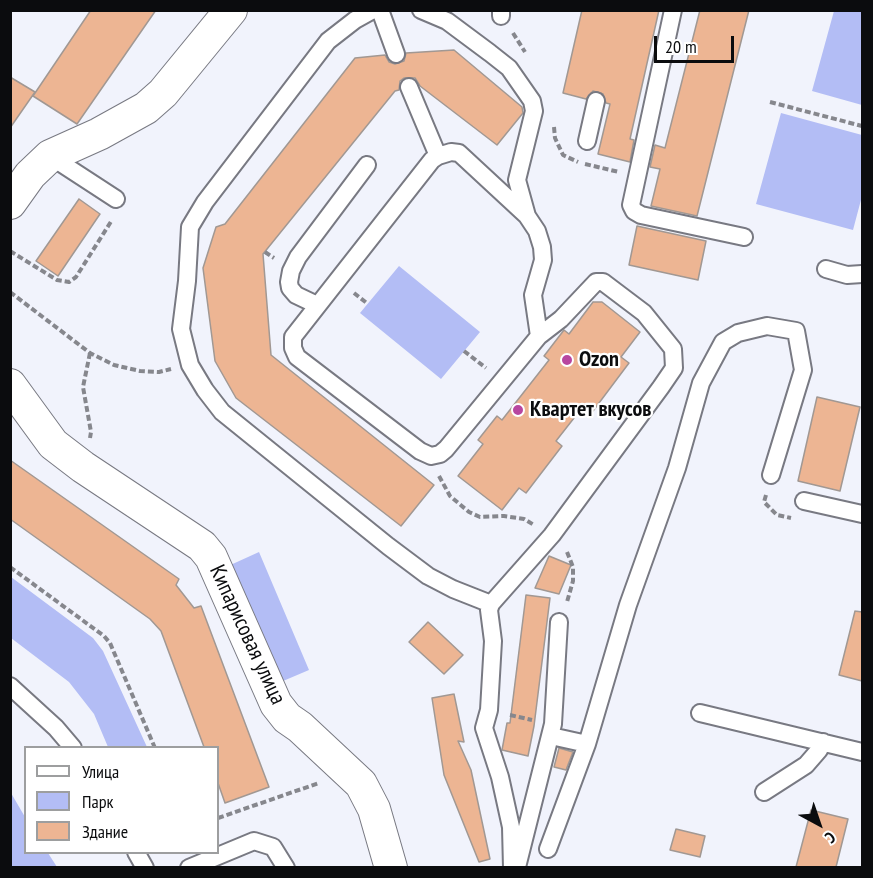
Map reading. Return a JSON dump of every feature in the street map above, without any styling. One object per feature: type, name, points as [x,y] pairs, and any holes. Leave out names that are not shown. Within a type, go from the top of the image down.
[{"type":"street","points":[[10,204],[30,175],[50,156],[108,130],[146,108],[163,93],[231,10]]},
{"type":"street","name":"Кипарисовая улица","points":[[10,386],[53,444],[83,467],[202,546],[211,557],[276,704],[287,718],[362,784],[374,809],[391,867]]},
{"type":"lane","points":[[373,10],[355,20],[328,41],[205,202],[190,227],[187,281],[181,328],[190,365],[222,412],[428,576],[491,604]]},
{"type":"lane","points":[[380,10],[396,54]]},
{"type":"lane","points":[[421,10],[447,21],[503,63],[532,101],[534,111],[517,180],[527,216]]},
{"type":"lane","points":[[673,10],[631,205],[634,212],[641,215],[744,237]]},
{"type":"lane","points":[[409,87],[438,156]]},
{"type":"lane","points":[[587,141],[596,101]]},
{"type":"lane","points":[[512,867],[511,827],[500,777],[484,728],[489,710],[493,641],[489,610],[491,604],[552,535],[662,387],[674,368],[673,349],[644,313],[603,282],[597,282],[561,320],[539,336],[446,449],[440,454],[431,456],[297,357],[293,348],[293,337],[432,160],[451,152],[459,153],[527,216],[537,231],[543,260],[533,295],[539,336]]},
{"type":"lane","points":[[50,156],[116,199]]},
{"type":"lane","points":[[317,305],[296,295],[290,288],[291,271],[298,256],[367,165]]},
{"type":"lane","points":[[826,269],[847,275],[862,274]]},
{"type":"lane","points":[[548,849],[587,744],[628,605],[677,468],[701,384],[723,342],[738,333],[766,326],[796,331],[803,370],[771,476]]},
{"type":"lane","points":[[804,501],[862,514]]},
{"type":"lane","points":[[517,867],[552,730],[559,622]]},
{"type":"lane","points":[[10,686],[72,746]]},
{"type":"lane","points":[[700,713],[862,752]]},
{"type":"lane","points":[[552,730],[587,744]]},
{"type":"lane","points":[[764,792],[806,765],[823,742]]},
{"type":"lane","points":[[189,867],[254,841],[273,847],[286,867]]},
{"type":"lane","points":[[137,854],[145,867]]},
{"type":"path","points":[[770,102],[862,126]]},
{"type":"path","points":[[571,160],[618,172]]},
{"type":"path","points":[[10,251],[57,280],[69,282],[76,277],[120,207],[116,199]]},
{"type":"path","points":[[10,292],[90,353],[114,365],[140,371],[159,372],[190,365]]},
{"type":"path","points":[[90,353],[83,387],[91,432]]},
{"type":"path","points":[[431,456],[450,496],[469,512],[480,517],[504,516],[524,519],[552,535],[563,545],[573,567],[570,594],[559,622]]},
{"type":"path","points":[[10,567],[111,643],[155,746]]},
{"type":"path","points":[[489,710],[552,730]]},
{"type":"path","points":[[219,818],[342,775],[352,774]]},
{"type":"green space","points":[[834,11],[862,11],[862,105],[812,91]]},
{"type":"green space","points":[[781,113],[862,135],[862,196],[853,230],[756,204]]},
{"type":"green space","points":[[399,266],[480,332],[441,379],[360,313]]},
{"type":"green space","points":[[259,552],[309,670],[276,684],[226,567]]},
{"type":"green space","points":[[11,577],[93,638],[103,651],[147,746],[108,746],[94,714],[69,682],[11,638]]},
{"type":"green space","points":[[11,793],[24,815],[24,854],[49,854],[57,867],[11,867]]},
{"type":"building","points":[[91,10],[156,10],[77,124],[33,96]]},
{"type":"building","points":[[582,10],[659,10],[630,139],[634,140],[630,162],[598,154],[610,104],[606,103],[603,94],[593,91],[586,99],[563,93]]},
{"type":"building","points":[[700,10],[749,10],[697,216],[651,206],[660,169],[650,167],[655,145],[665,148]]},
{"type":"building","points":[[454,50],[522,107],[523,113],[497,145],[420,86],[415,78],[404,78],[400,81],[399,90],[395,91],[263,254],[271,355],[434,485],[401,526],[236,398],[215,361],[203,268],[216,227],[225,224],[355,58],[385,55],[389,62],[395,64],[404,61],[406,53]]},
{"type":"building","points":[[10,77],[35,92],[10,128]]},
{"type":"building","points":[[79,199],[100,214],[58,276],[36,261]]},
{"type":"building","points":[[637,226],[706,241],[698,280],[629,265]]},
{"type":"building","points":[[593,302],[602,302],[640,332],[621,357],[629,363],[593,411],[585,404],[556,441],[562,446],[526,493],[519,488],[502,510],[458,476],[483,444],[478,440],[497,416],[502,420],[549,360],[544,356],[564,330],[569,334]]},
{"type":"building","points":[[817,397],[860,407],[840,491],[798,481]]},
{"type":"building","points":[[10,460],[179,579],[176,585],[194,608],[201,606],[269,787],[225,803],[219,786],[219,746],[204,746],[161,631],[150,619],[10,519]]},
{"type":"building","points":[[549,556],[571,565],[559,594],[535,588]]},
{"type":"building","points":[[526,595],[550,598],[534,726],[528,756],[502,750],[507,723],[510,723]]},
{"type":"building","points":[[855,611],[862,612],[862,681],[839,675]]},
{"type":"building","points":[[428,622],[463,655],[444,674],[409,642]]},
{"type":"building","points":[[454,694],[464,742],[458,741],[471,770],[490,859],[479,862],[444,775],[432,698]]},
{"type":"building","points":[[559,748],[573,752],[566,770],[554,767]]},
{"type":"building","points":[[811,810],[848,819],[836,867],[796,867]]},
{"type":"building","points":[[676,829],[705,836],[700,857],[670,850]]},
{"type":"place","name":"Ozon","points":[[567,360]]},
{"type":"place","name":"Квартет вкусов","points":[[518,410]]}]
